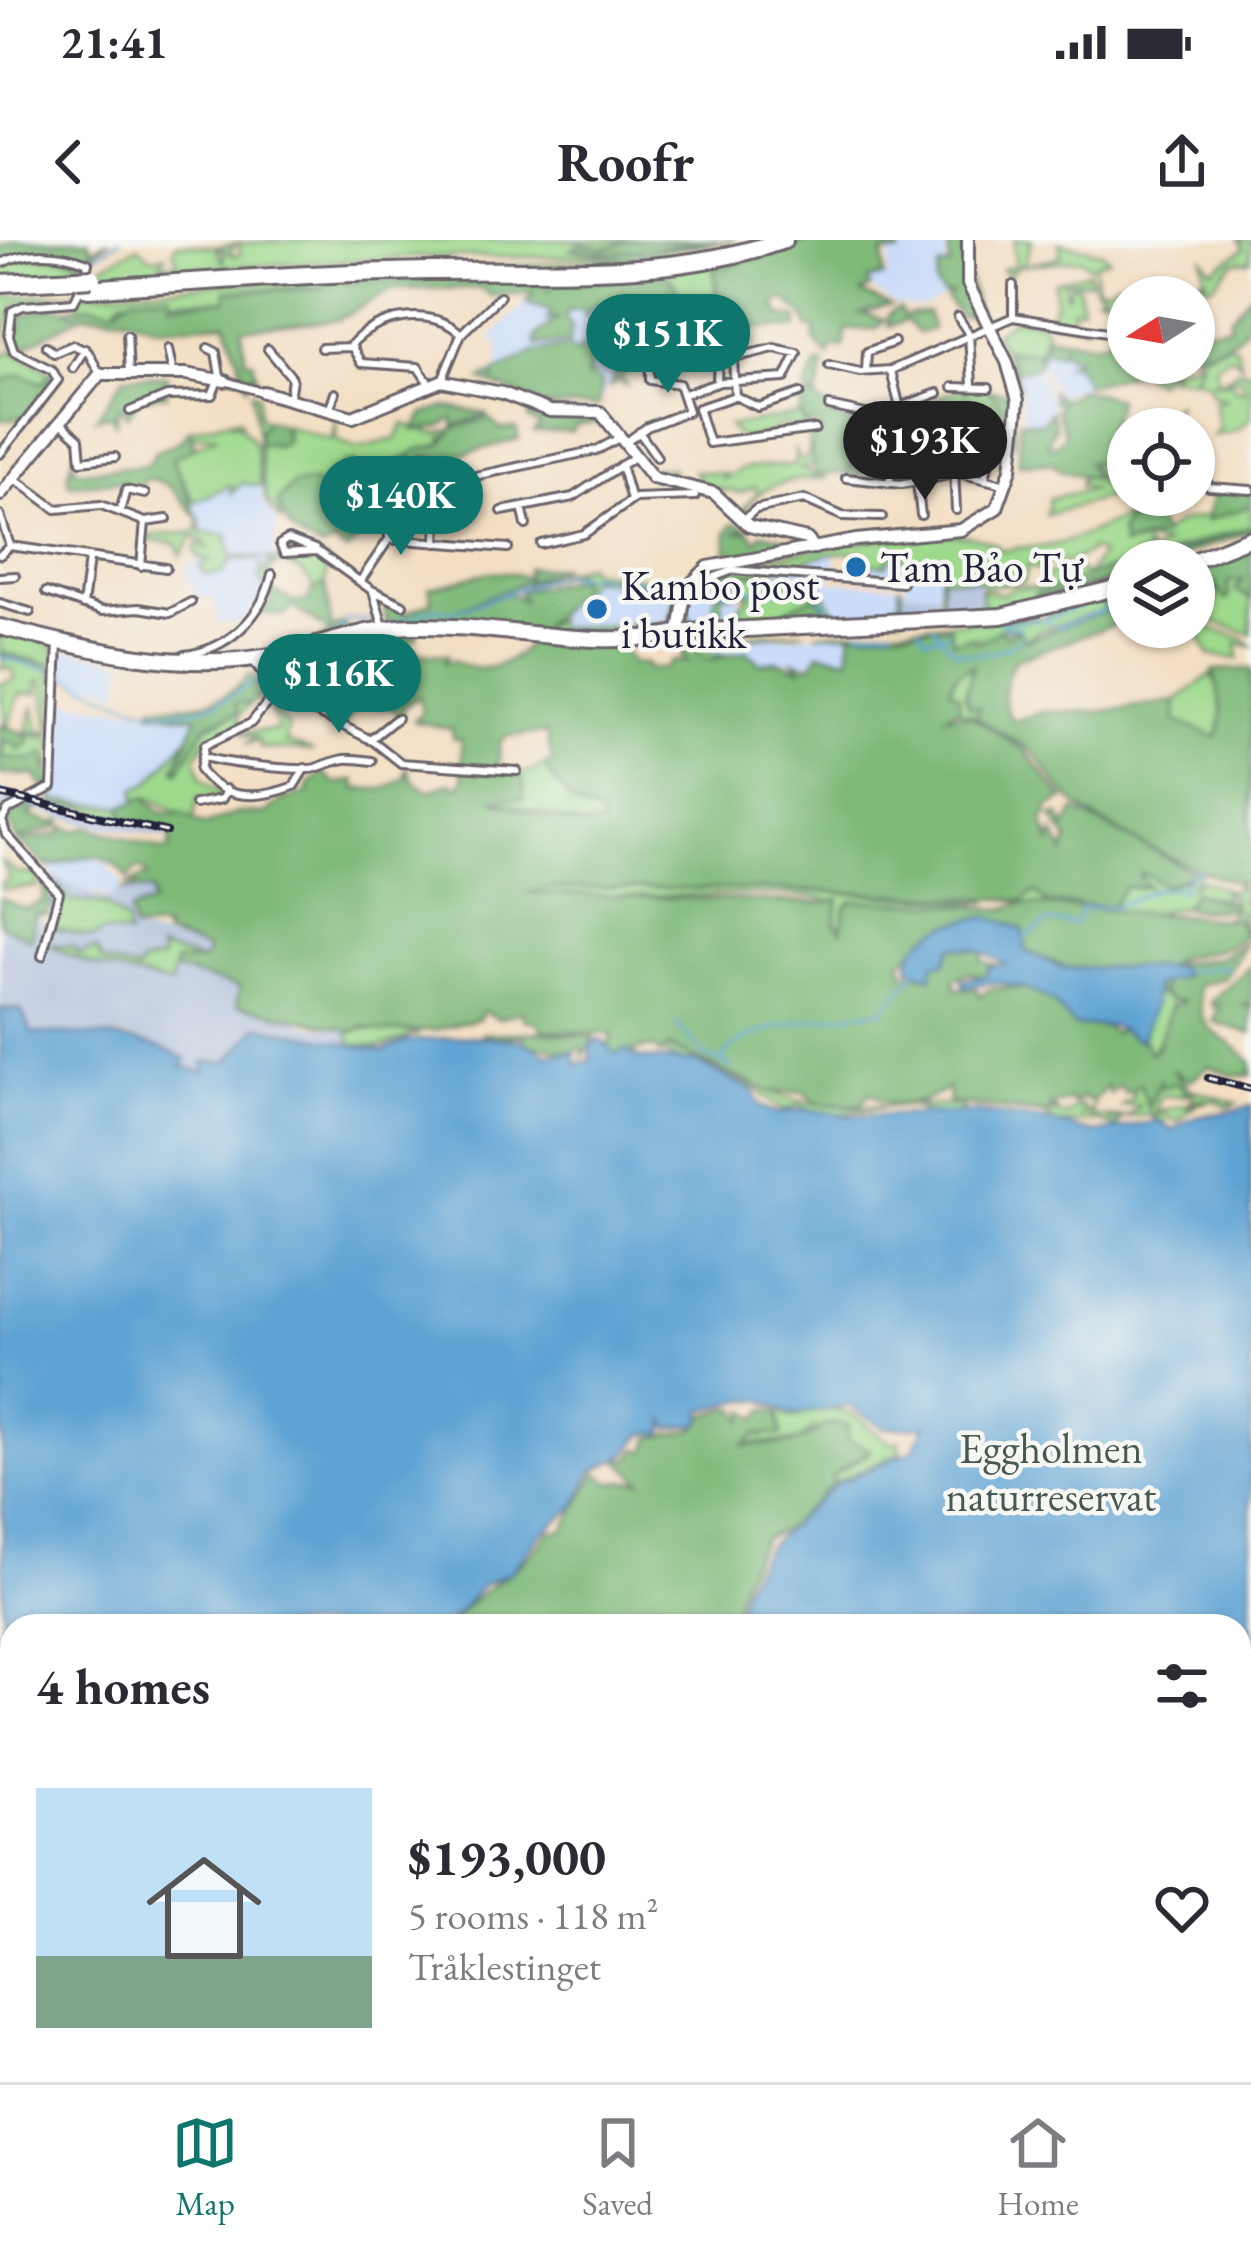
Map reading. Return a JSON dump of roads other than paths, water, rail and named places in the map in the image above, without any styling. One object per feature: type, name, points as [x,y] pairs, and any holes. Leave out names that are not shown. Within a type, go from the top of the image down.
[{"type":"highway","points":[[0,293],[422,261],[613,261],[750,240]]},
{"type":"highway","points":[[0,283],[422,271],[616,272],[688,264],[784,240]]},
{"type":"main road","points":[[1215,552],[1251,538]]},
{"type":"main road","points":[[0,627],[181,663],[253,659],[384,629],[682,633],[1000,616],[1107,590]]},
{"type":"street","points":[[682,633],[689,584],[715,565],[968,529],[994,512],[1008,485],[1019,405],[1014,379],[967,278],[968,240]]},
{"type":"street","points":[[0,264],[23,254],[70,256],[88,263],[74,302],[23,305],[12,311],[9,336],[14,352],[52,370],[58,380],[0,454]]},
{"type":"street","points":[[1013,285],[1013,317]]},
{"type":"street","points":[[100,374],[173,374],[222,381],[360,415],[435,382],[461,334],[500,296]]},
{"type":"street","points":[[958,317],[970,340],[972,386]]},
{"type":"street","points":[[829,364],[891,370],[970,340],[1013,317],[1107,332]]},
{"type":"street","points":[[321,348],[351,347],[377,325],[406,318],[440,320],[461,334]]},
{"type":"street","points":[[127,335],[129,374]]},
{"type":"street","points":[[866,371],[864,351],[894,342]]},
{"type":"street","points":[[46,346],[54,353],[74,345],[85,349],[100,374]]},
{"type":"street","points":[[351,347],[361,362],[418,367],[435,382],[502,393],[550,411],[600,412],[659,481],[718,495],[742,521],[806,539],[815,548]]},
{"type":"street","points":[[688,412],[678,383],[650,380],[649,358],[668,350],[706,348],[718,357],[734,358],[775,347],[807,357]]},
{"type":"street","points":[[130,411],[170,396],[211,396],[222,381],[216,352],[208,348]]},
{"type":"street","points":[[73,368],[85,349]]},
{"type":"street","points":[[168,349],[173,374]]},
{"type":"street","points":[[268,349],[292,378],[289,400]]},
{"type":"street","points":[[684,394],[717,382],[788,377],[796,353]]},
{"type":"street","points":[[717,382],[718,357]]},
{"type":"street","points":[[734,358],[735,396]]},
{"type":"street","points":[[891,370],[900,408]]},
{"type":"street","points":[[0,495],[100,374]]},
{"type":"street","points":[[952,387],[989,388]]},
{"type":"street","points":[[329,411],[334,393]]},
{"type":"street","points":[[427,468],[431,485],[597,450],[735,396],[758,406],[800,393]]},
{"type":"street","points":[[829,406],[871,416],[938,393]]},
{"type":"street","points":[[698,408],[709,443],[814,429]]},
{"type":"street","points":[[60,422],[79,439],[80,461],[115,458]]},
{"type":"street","points":[[639,432],[657,458]]},
{"type":"street","points":[[952,448],[956,510]]},
{"type":"street","points":[[888,484],[903,449]]},
{"type":"street","points":[[502,511],[573,496],[634,457]]},
{"type":"street","points":[[986,478],[989,461]]},
{"type":"street","points":[[621,465],[631,500]]},
{"type":"street","points":[[846,478],[917,483],[954,473],[1008,485]]},
{"type":"street","points":[[14,478],[52,507],[121,508],[145,522],[167,519]]},
{"type":"street","points":[[917,483],[921,515]]},
{"type":"street","points":[[1215,487],[1251,490]]},
{"type":"street","points":[[121,508],[126,490],[145,494]]},
{"type":"street","points":[[541,544],[584,534],[631,500],[670,493],[695,496]]},
{"type":"street","points":[[742,521],[756,508],[804,499],[842,516],[882,517]]},
{"type":"street","points":[[522,507],[526,525]]},
{"type":"street","points":[[0,515],[10,546]]},
{"type":"street","points":[[361,580],[389,539],[388,521]]},
{"type":"street","points":[[141,566],[145,522]]},
{"type":"street","points":[[436,543],[437,524]]},
{"type":"street","points":[[317,551],[284,553],[280,544],[288,539],[317,551],[373,591],[403,605]]},
{"type":"street","points":[[389,539],[508,548]]},
{"type":"street","points":[[0,555],[10,546]]},
{"type":"street","points":[[10,546],[166,568]]},
{"type":"street","points":[[83,605],[89,559]]},
{"type":"street","points":[[689,584],[733,570],[902,583]]},
{"type":"street","points":[[181,663],[184,655],[212,652],[248,620],[263,602],[272,574]]},
{"type":"street","points":[[0,577],[15,576]]},
{"type":"street","points":[[373,591],[384,629]]},
{"type":"street","points":[[46,592],[83,605],[163,613],[191,602]]},
{"type":"street","points":[[0,603],[30,612]]},
{"type":"street","points":[[42,956],[58,893],[6,834],[2,820],[8,809],[52,788],[58,642]]},
{"type":"street","points":[[253,659],[259,675],[276,692],[370,740],[404,765],[517,771]]},
{"type":"street","points":[[276,692],[251,723],[208,742],[201,751],[202,773],[226,789],[263,797],[298,784],[305,769]]},
{"type":"street","points":[[370,740],[397,718]]},
{"type":"street","points":[[208,758],[236,766],[305,769],[334,758],[372,761]]},
{"type":"street","points":[[195,804],[222,799],[226,789]]},
{"type":"water","points":[[989,917],[1023,929],[1025,951],[1062,968],[1178,967],[1184,976],[1154,986],[1154,1006],[1140,1041],[1113,1026],[1074,1026],[1051,1000],[1025,988],[995,982],[963,987],[962,979],[986,976],[989,967],[1005,964],[975,948],[951,947],[945,963],[933,964],[932,977],[909,968],[911,956],[927,937],[951,925]]},
{"type":"water","points":[[0,1009],[21,1010],[32,1033],[131,1040],[187,1059],[181,1066],[205,1072],[203,1062],[227,1062],[258,1026],[383,1051],[406,1041],[472,1036],[521,1041],[547,1054],[575,1052],[576,1064],[591,1060],[590,1045],[601,1040],[616,1054],[625,1050],[640,1058],[696,1062],[753,1091],[760,1106],[779,1113],[806,1109],[850,1116],[975,1112],[1044,1120],[1095,1133],[1157,1121],[1173,1130],[1201,1116],[1251,1106],[1251,1614],[736,1614],[745,1582],[767,1547],[836,1484],[913,1450],[925,1426],[885,1428],[849,1406],[793,1415],[762,1400],[745,1400],[704,1410],[701,1424],[670,1429],[666,1421],[664,1433],[644,1434],[625,1455],[593,1471],[574,1508],[542,1532],[511,1572],[483,1585],[457,1614],[3,1614]]},
{"type":"waterway","points":[[95,256],[120,240]]},
{"type":"waterway","points":[[1215,563],[1251,550]]},
{"type":"waterway","points":[[418,614],[438,608],[451,612],[557,576],[601,575]]},
{"type":"waterway","points":[[607,576],[654,584]]},
{"type":"waterway","points":[[719,590],[735,589]]},
{"type":"waterway","points":[[740,589],[817,591],[833,618]]},
{"type":"waterway","points":[[999,622],[1050,618],[1097,599]]},
{"type":"waterway","points":[[1057,627],[1107,609]]},
{"type":"waterway","points":[[398,620],[414,618]]},
{"type":"waterway","points":[[347,620],[377,621]]},
{"type":"waterway","points":[[338,631],[345,624]]},
{"type":"waterway","points":[[933,626],[950,647],[970,654],[999,650],[1022,637]]},
{"type":"waterway","points":[[1003,626],[1020,628]]},
{"type":"waterway","points":[[919,627],[926,638],[950,634]]},
{"type":"waterway","points":[[857,631],[894,628]]},
{"type":"waterway","points":[[0,657],[53,671]]},
{"type":"waterway","points":[[263,675],[286,660]]},
{"type":"waterway","points":[[59,673],[134,705],[182,711],[230,697],[255,680]]},
{"type":"waterway","points":[[1025,939],[1047,922],[1075,924],[1083,908],[1114,907],[1160,888],[1184,890],[1183,884],[1197,870]]},
{"type":"waterway","points":[[1182,971],[1230,967]]},
{"type":"waterway","points":[[721,1062],[747,1038],[769,1030],[883,1010],[917,971]]},
{"type":"waterway","points":[[676,1023],[704,1055],[732,1067]]},
{"type":"railway","points":[[0,794],[167,832]]},
{"type":"railway","points":[[1208,1078],[1251,1089]]},
{"type":"place","name":"Tam Bảo Tự","points":[[856,567]]},
{"type":"place","name":"Kambo post i butikk","points":[[597,609]]},
{"type":"park label","name":"Eggholmen naturreservat","points":[[1051,1472]]}]
